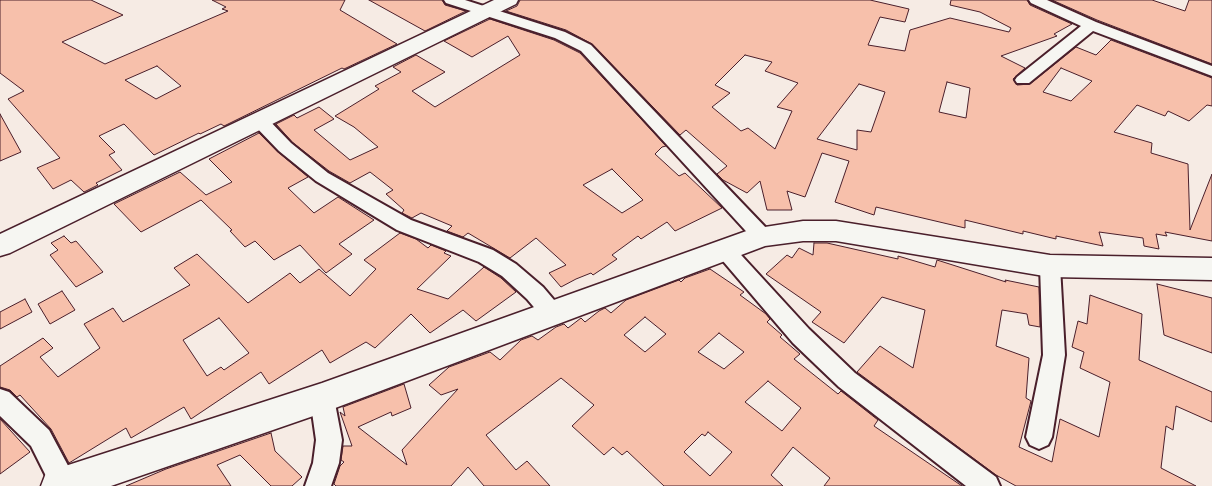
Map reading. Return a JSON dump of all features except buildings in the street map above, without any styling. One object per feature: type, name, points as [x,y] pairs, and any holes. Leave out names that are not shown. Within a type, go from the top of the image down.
[{"type":"street","points":[[451,0],[560,35],[586,48],[762,236]]},
{"type":"street","points":[[0,246],[509,0]]},
{"type":"street","points":[[1036,0],[1091,25],[1212,71]]},
{"type":"street","points":[[1023,80],[1091,25]]},
{"type":"street","points":[[259,120],[285,148],[322,177],[404,225],[486,256],[509,270],[535,293],[552,313]]},
{"type":"street","points":[[0,400],[40,438],[62,485],[322,398],[762,236],[803,231],[836,231],[1050,266],[1212,269]]},
{"type":"street","points":[[724,249],[801,336],[847,380],[987,486]]},
{"type":"street","points":[[1039,437],[1054,355],[1050,266]]},
{"type":"street","points":[[318,486],[326,463],[329,440],[322,398]]}]
